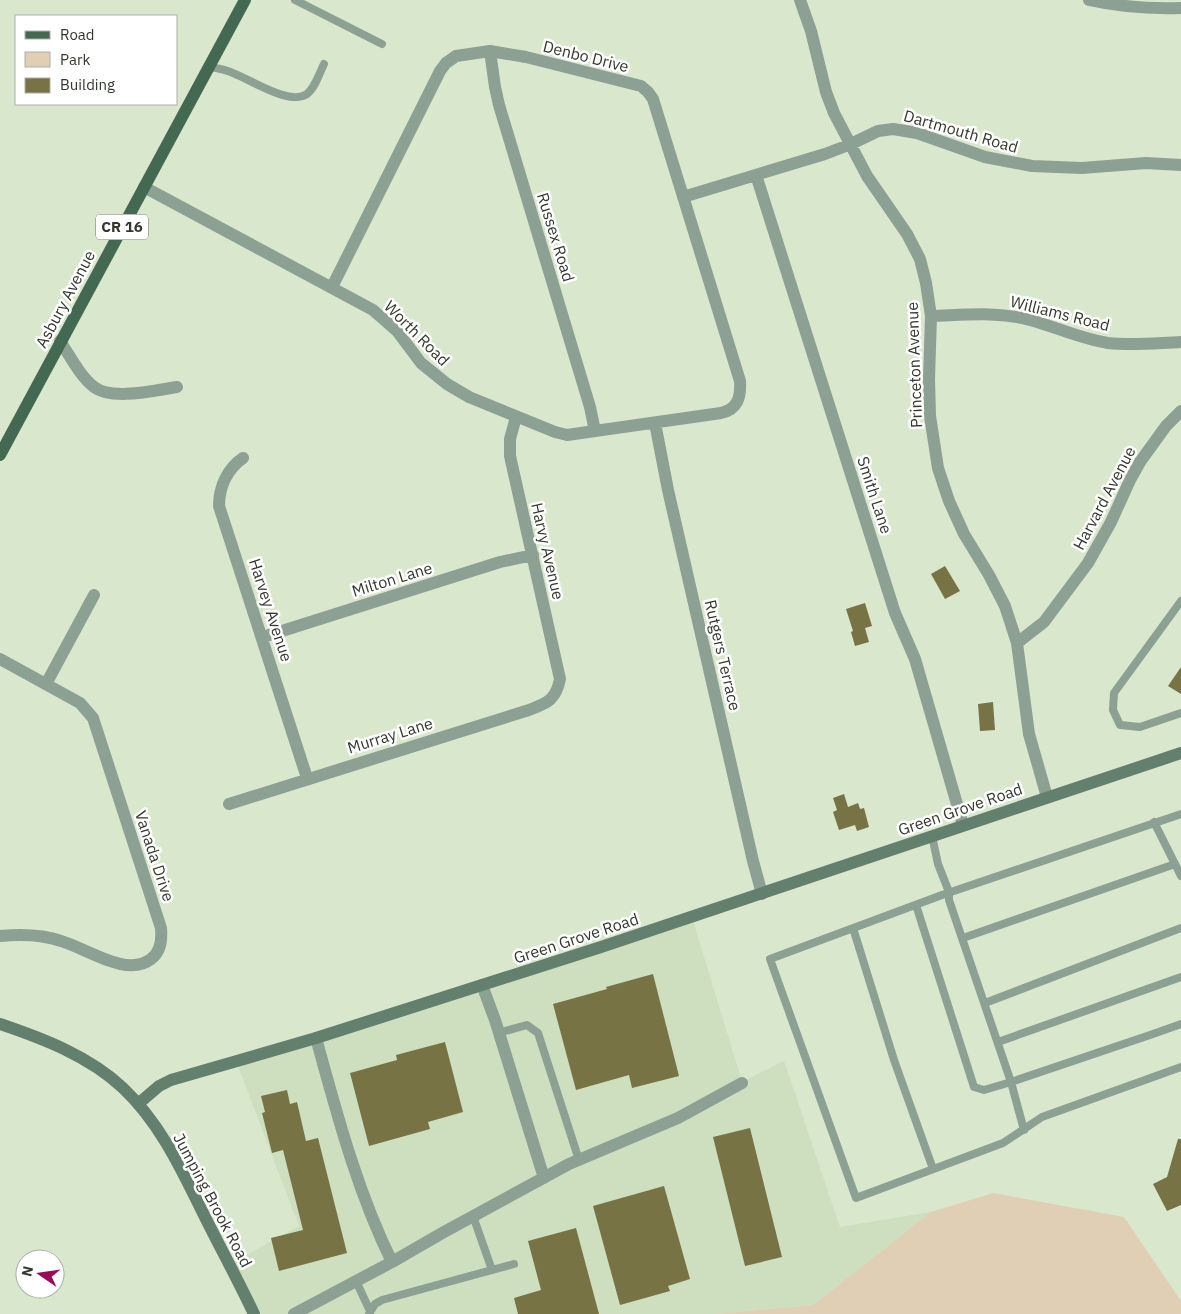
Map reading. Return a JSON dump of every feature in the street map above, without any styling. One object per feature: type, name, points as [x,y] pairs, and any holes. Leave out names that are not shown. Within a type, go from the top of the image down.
[{"type":"main road","name":"Asbury Avenue","points":[[0,455],[245,0]]},
{"type":"street","name":"Princeton Avenue","points":[[800,0],[811,32],[826,92],[834,113],[867,176],[914,246],[920,259],[931,316],[928,380],[930,416],[938,468],[949,501],[964,534],[1005,606],[1017,643],[1029,734],[1047,797]]},
{"type":"street","points":[[1089,0],[1147,8],[1181,8]]},
{"type":"street","name":"Denbo Drive","points":[[332,287],[446,62],[456,56],[490,51],[526,57],[641,86],[653,99],[740,380],[739,400]]},
{"type":"street","name":"Russex Road","points":[[490,51],[499,106],[590,407],[595,431]]},
{"type":"street","name":"Dartmouth Road","points":[[683,197],[851,144],[878,131],[893,129],[916,133],[984,157],[1032,166],[1082,168],[1146,163],[1181,165]]},
{"type":"street","name":"Smith Lane","points":[[756,175],[890,597],[915,659],[962,825]]},
{"type":"street","name":"Worth Road","points":[[144,187],[332,287],[382,316],[397,331],[421,363],[447,384],[469,397],[555,432],[567,435],[721,414],[734,408],[739,400]]},
{"type":"street","name":"Williams Road","points":[[931,316],[979,314],[1012,316],[1105,342],[1145,345],[1181,342]]},
{"type":"street","points":[[60,341],[85,378],[96,389],[122,395],[177,387]]},
{"type":"street","name":"Harvard Avenue","points":[[1017,643],[1044,622],[1088,562],[1111,522],[1140,462],[1166,426],[1181,411]]},
{"type":"street","name":"Harvy Avenue","points":[[516,417],[510,439],[510,456],[560,679],[557,692]]},
{"type":"street","name":"Rutgers Terrace","points":[[655,423],[690,586],[762,894]]},
{"type":"street","name":"Harvey Avenue","points":[[243,458],[230,470],[225,478],[219,496],[220,506],[307,778]]},
{"type":"street","name":"Milton Lane","points":[[263,637],[491,565],[532,555]]},
{"type":"street","points":[[46,684],[94,595]]},
{"type":"street","name":"Vanada Drive","points":[[0,659],[80,703],[93,718],[161,928],[161,943],[158,950],[149,960],[138,965],[128,966],[61,940],[36,936],[0,936]]},
{"type":"street","name":"Murray Lane","points":[[229,804],[529,710],[552,699],[557,692]]},
{"type":"street","name":"Green Grove Road","points":[[138,1104],[159,1086],[171,1080],[316,1038],[482,985],[762,894],[962,825],[1181,753]]},
{"type":"street","points":[[482,985],[544,1178]]},
{"type":"street","points":[[0,1024],[62,1047],[78,1056],[123,1088],[138,1104]]},
{"type":"street","points":[[316,1038],[348,1155],[376,1228],[392,1262]]},
{"type":"street","points":[[294,1314],[544,1178],[579,1160],[678,1118],[742,1083]]},
{"type":"street","name":"Jumping Brook Road","points":[[138,1104],[154,1124],[174,1156],[252,1313]]},
{"type":"lane","points":[[295,0],[382,44]]},
{"type":"lane","points":[[209,67],[234,73],[271,91],[301,97],[311,89],[324,64]]},
{"type":"lane","points":[[1181,600],[1114,693],[1113,710],[1120,725],[1140,727],[1181,712]]},
{"type":"lane","points":[[1181,814],[950,892],[770,959],[856,1198],[1003,1143],[1042,1117],[1181,1068]]},
{"type":"lane","points":[[1154,822],[1181,876]]},
{"type":"lane","points":[[932,836],[938,864],[950,892],[949,900],[998,1042],[1024,1130]]},
{"type":"lane","points":[[963,938],[1175,864]]},
{"type":"lane","points":[[916,904],[974,1087],[984,1090],[1011,1082],[1181,1024]]},
{"type":"lane","points":[[853,928],[894,1060],[933,1169]]},
{"type":"lane","points":[[985,1003],[1181,928]]},
{"type":"lane","points":[[998,1042],[1181,977]]},
{"type":"lane","points":[[498,1033],[527,1025],[538,1033],[579,1160]]},
{"type":"lane","points":[[473,1216],[492,1270]]},
{"type":"lane","points":[[370,1312],[375,1304],[382,1300],[514,1264]]},
{"type":"lane","points":[[356,1281],[370,1312]]},
{"type":"shaded area","points":[[692,917],[742,1082],[784,1061],[840,1227],[931,1212],[813,1305],[715,1314],[247,1314],[228,1265],[299,1226],[236,1061]]},
{"type":"green space","points":[[993,1193],[1124,1217],[1181,1301],[1181,1314],[715,1314],[813,1305],[931,1212]]},
{"type":"building","points":[[945,566],[960,591],[945,599],[931,574]]},
{"type":"building","points":[[865,603],[872,626],[865,628],[869,642],[855,646],[851,632],[853,631],[846,609]]},
{"type":"building","points":[[1181,667],[1181,694],[1168,686]]},
{"type":"building","points":[[993,702],[995,730],[980,731],[978,704]]},
{"type":"building","points":[[844,794],[848,807],[858,803],[860,809],[864,808],[869,827],[857,831],[855,825],[839,830],[833,812],[837,810],[833,798]]},
{"type":"building","points":[[653,974],[679,1076],[632,1088],[629,1075],[576,1090],[553,1004]]},
{"type":"building","points":[[445,1042],[463,1112],[428,1122],[430,1129],[369,1146],[350,1073],[397,1060],[396,1055]]},
{"type":"building","points":[[287,1090],[290,1104],[297,1102],[306,1141],[318,1138],[347,1253],[279,1271],[271,1238],[303,1230],[283,1150],[272,1153],[262,1113],[265,1112],[261,1096]]},
{"type":"building","points":[[750,1128],[782,1257],[745,1266],[713,1137]]},
{"type":"building","points":[[1178,1139],[1181,1139],[1181,1205],[1167,1211],[1153,1184],[1167,1177]]},
{"type":"building","points":[[664,1186],[690,1279],[668,1286],[670,1291],[620,1305],[593,1206]]},
{"type":"building","points":[[576,1228],[599,1314],[518,1314],[514,1298],[541,1290],[528,1241]]}]
